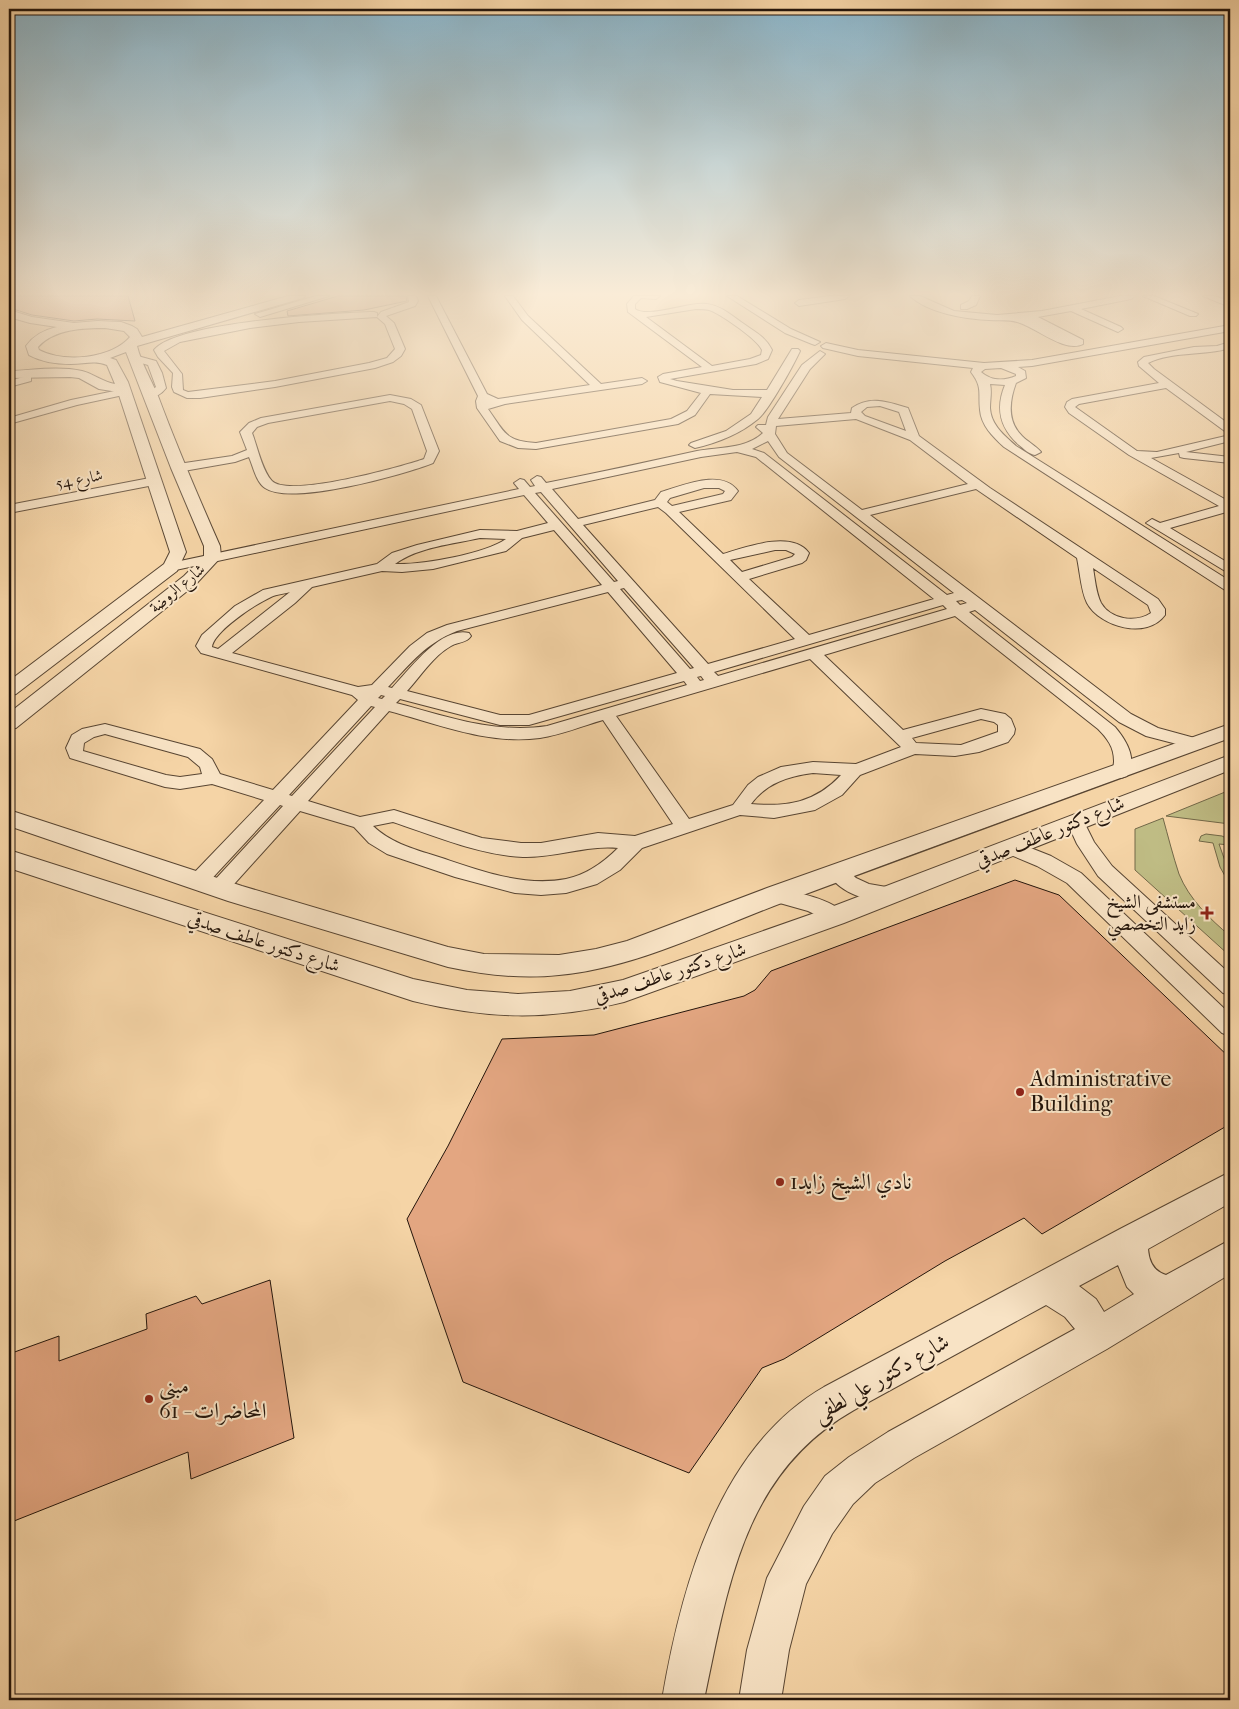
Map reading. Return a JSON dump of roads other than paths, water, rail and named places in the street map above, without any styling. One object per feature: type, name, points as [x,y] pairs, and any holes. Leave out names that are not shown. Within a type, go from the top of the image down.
[{"type":"street","points":[[12,376],[27,379]]},
{"type":"street","points":[[81,376],[104,386],[124,390]]},
{"type":"street","name":"شارع الروضة","points":[[9,690],[179,557],[124,390],[115,376]]},
{"type":"street","name":"شارع الروضة","points":[[9,723],[190,580],[209,550],[143,376]]},
{"type":"street","points":[[150,395],[161,388],[158,376]]},
{"type":"street","points":[[175,376],[179,392],[200,395],[321,376]]},
{"type":"street","points":[[470,376],[504,439],[518,445],[536,446],[666,424],[691,413],[706,394]]},
{"type":"street","points":[[586,376],[599,388]]},
{"type":"street","points":[[483,402],[655,381],[679,376]]},
{"type":"street","points":[[531,484],[718,438],[746,424],[758,412],[782,376]]},
{"type":"street","points":[[179,557],[531,484],[737,448],[760,442],[771,428],[774,417],[800,376]]},
{"type":"street","points":[[981,376],[986,388],[985,410],[989,422],[998,435],[1012,448],[1230,587]]},
{"type":"street","points":[[986,376],[995,381],[1016,380],[1027,376]]},
{"type":"street","points":[[1022,376],[1016,380],[1005,396],[1003,405],[1004,415],[1009,426],[1024,444],[1230,570]]},
{"type":"street","points":[[1157,376],[1230,430]]},
{"type":"street","points":[[655,381],[722,394],[747,404],[758,412]]},
{"type":"street","points":[[655,381],[671,389],[706,394],[752,395],[771,393]]},
{"type":"street","points":[[1168,384],[1076,401],[1070,407],[1074,412],[1133,453],[1230,507]]},
{"type":"street","points":[[9,421],[124,390]]},
{"type":"street","points":[[390,398],[407,401],[417,407],[432,452],[429,460],[414,468],[304,490],[289,491],[278,490],[267,483],[255,456],[246,432],[248,428],[258,422],[390,398]]},
{"type":"street","points":[[859,416],[856,410],[864,404],[881,403],[898,406],[904,410],[914,438]]},
{"type":"street","points":[[746,424],[771,428],[859,416],[914,438],[978,485],[1153,602],[1158,609],[1158,615],[1153,620],[1142,623],[1129,623],[1104,615],[1096,608],[1093,601],[1083,556]]},
{"type":"street","points":[[771,428],[777,448],[860,514],[1139,726],[1165,737],[1196,744]]},
{"type":"street","points":[[718,438],[721,444],[760,455],[1112,734],[1123,752],[1124,762],[1121,772]]},
{"type":"street","points":[[1175,455],[1230,444]]},
{"type":"street","points":[[1164,470],[1166,462],[1175,455],[1230,444]]},
{"type":"street","points":[[760,455],[766,450],[777,448]]},
{"type":"street","points":[[1133,453],[1152,456],[1175,455],[1230,460]]},
{"type":"street","points":[[179,471],[255,456]]},
{"type":"street","name":"شارع 54","points":[[9,509],[155,481]]},
{"type":"street","points":[[531,484],[575,524],[692,681]]},
{"type":"street","points":[[531,484],[557,525],[710,676]]},
{"type":"street","points":[[860,514],[978,485]]},
{"type":"street","points":[[575,524],[665,506],[740,577],[914,749]]},
{"type":"street","points":[[1159,527],[1230,507]]},
{"type":"street","points":[[382,567],[406,552],[454,540],[490,533],[517,535],[557,525]]},
{"type":"street","points":[[517,535],[508,544],[483,553],[423,566],[382,567],[268,592],[240,609],[204,641],[204,646],[206,650],[391,699],[515,721],[558,713],[710,676],[809,647],[966,594]]},
{"type":"street","points":[[720,559],[777,545],[792,546],[802,553],[801,557],[797,560],[740,577]]},
{"type":"street","points":[[221,654],[308,584]]},
{"type":"street","points":[[208,884],[276,798],[368,693],[415,649],[432,636],[442,631],[623,590]]},
{"type":"street","points":[[208,884],[296,804],[438,648],[454,639],[623,590]]},
{"type":"street","points":[[809,647],[958,611],[979,604]]},
{"type":"street","points":[[391,699],[485,732],[516,735],[548,731],[606,713],[692,681]]},
{"type":"street","points":[[606,713],[685,827]]},
{"type":"street","points":[[739,809],[745,797],[754,787],[767,779],[783,774],[800,769],[818,767],[854,771],[914,749],[944,751],[967,749],[1002,738],[1008,728],[999,718],[981,714],[900,736]]},
{"type":"street","points":[[1112,734],[1132,735],[1136,733],[1139,726]]},
{"type":"street","points":[[212,778],[208,764],[194,753],[113,730],[96,730],[79,738],[75,744],[76,754],[82,757],[164,782],[180,783],[212,778],[360,823],[373,838],[394,850],[510,886],[538,888],[567,886],[589,879],[622,860],[635,843]]},
{"type":"street","name":"شارع دكتور عاطف صدقي","points":[[9,818],[208,884],[448,957],[484,964],[521,966],[559,965],[596,959],[631,950],[776,895],[1230,732]]},
{"type":"street","name":"شارع دكتور عاطف صدقي","points":[[9,859],[413,990],[447,999],[483,1005],[548,1005],[594,1000],[624,991],[835,916],[1230,762]]},
{"type":"street","points":[[360,823],[394,816],[481,844],[521,850],[541,850],[598,840],[635,843],[739,809],[774,812],[809,806],[836,791],[854,771]]},
{"type":"street","points":[[1076,822],[1086,844],[1105,871],[1230,987]]},
{"type":"street","points":[[1013,848],[1044,861],[1074,878],[1230,1027]]},
{"type":"street","points":[[838,873],[848,883],[861,890],[876,894],[891,894]]},
{"type":"street","points":[[776,895],[809,903],[835,916]]},
{"type":"street","name":"شارع دكتور علي لطفي","points":[[683,1700],[704,1600],[718,1552],[736,1509],[759,1472],[784,1441],[813,1415],[845,1395],[1230,1187]]},
{"type":"street","points":[[1131,1240],[1132,1261],[1136,1272],[1153,1290],[1168,1293]]},
{"type":"street","points":[[760,1700],[768,1650],[787,1578],[818,1520],[839,1490],[862,1470],[901,1445],[1094,1337],[1230,1256]]},
{"type":"street","points":[[1045,1287],[1071,1299],[1081,1306],[1088,1316],[1094,1337]]},
{"type":"place","name":"مستشفى الشيخ زايد التخصصي","points":[[1207,913]]},
{"type":"place","name":"Administrative Building","points":[[1020,1092]]},
{"type":"place","name":"نادي الشيخ زايد1","points":[[780,1182]]},
{"type":"place","name":"مبنى المحاضرات - 61","points":[[149,1399]]}]
